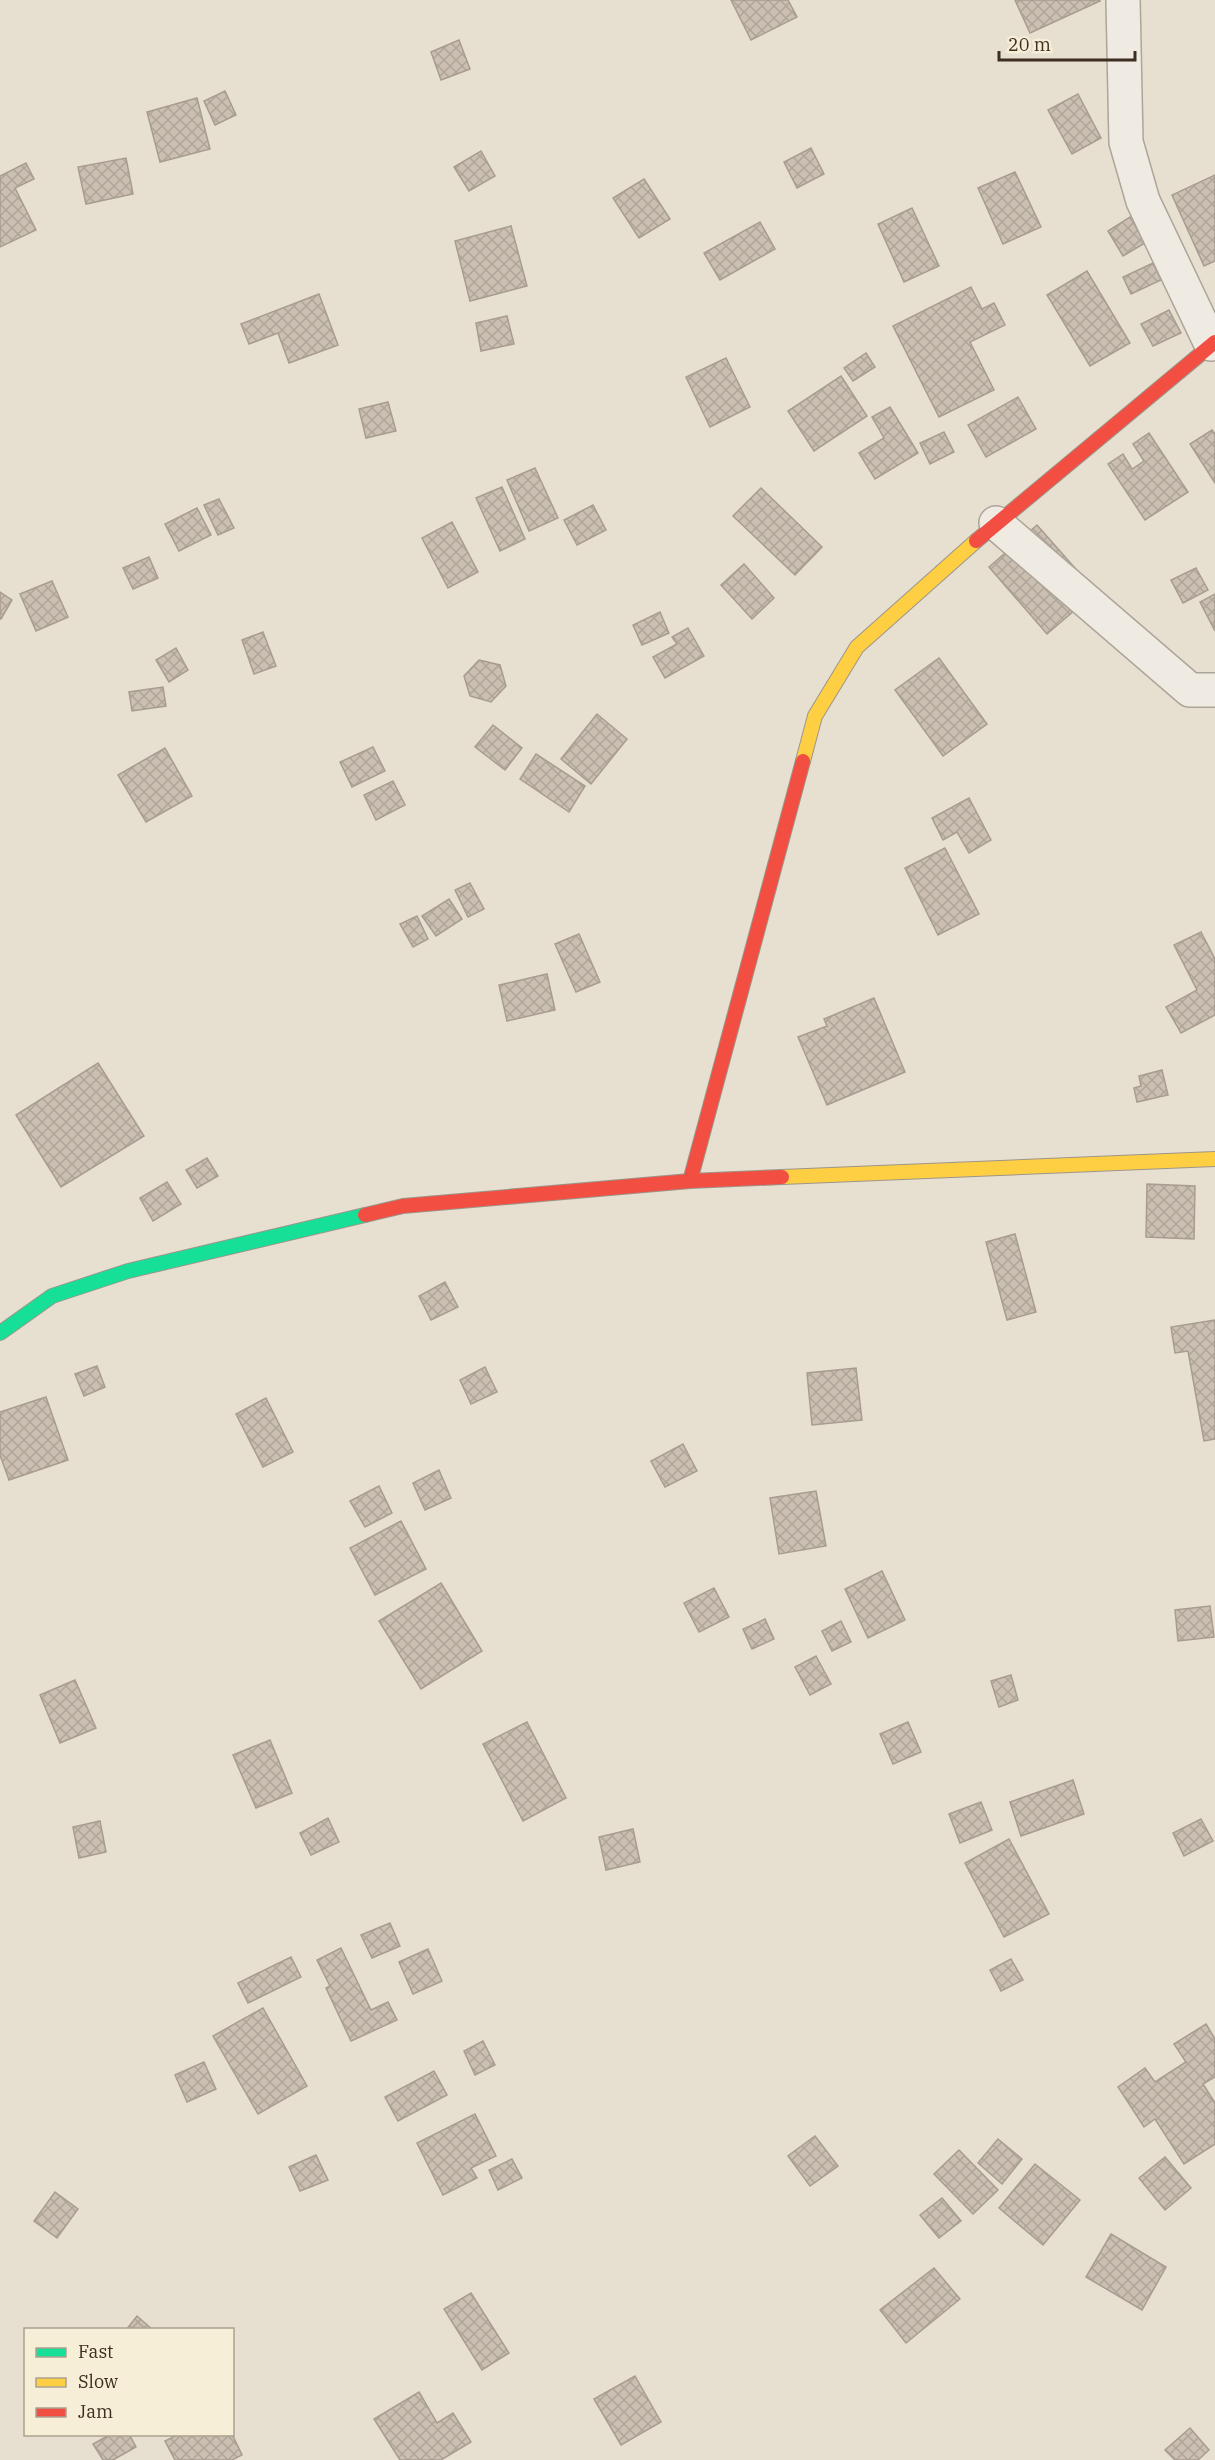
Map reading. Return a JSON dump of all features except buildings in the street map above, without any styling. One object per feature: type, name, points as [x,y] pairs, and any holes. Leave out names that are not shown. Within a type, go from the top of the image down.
[{"type":"street","points":[[690,1181],[814,716],[857,647],[996,523],[1213,343],[1143,201],[1126,142],[1123,0]]},
{"type":"street","points":[[996,523],[1190,690],[1215,690]]},
{"type":"street","points":[[0,1333],[52,1296],[128,1271],[403,1206],[690,1181],[1215,1159]]},
{"type":"traffic: fast","points":[[0,1333],[52,1296],[128,1271],[365,1215]]},
{"type":"traffic: slow","points":[[803,761],[815,716],[857,647],[976,541]]},
{"type":"traffic: slow","points":[[782,1177],[1215,1159]]},
{"type":"traffic: jam","points":[[976,541],[1215,342]]},
{"type":"traffic: jam","points":[[690,1181],[803,761]]},
{"type":"traffic: jam","points":[[365,1215],[403,1206],[690,1181],[782,1177]]}]
